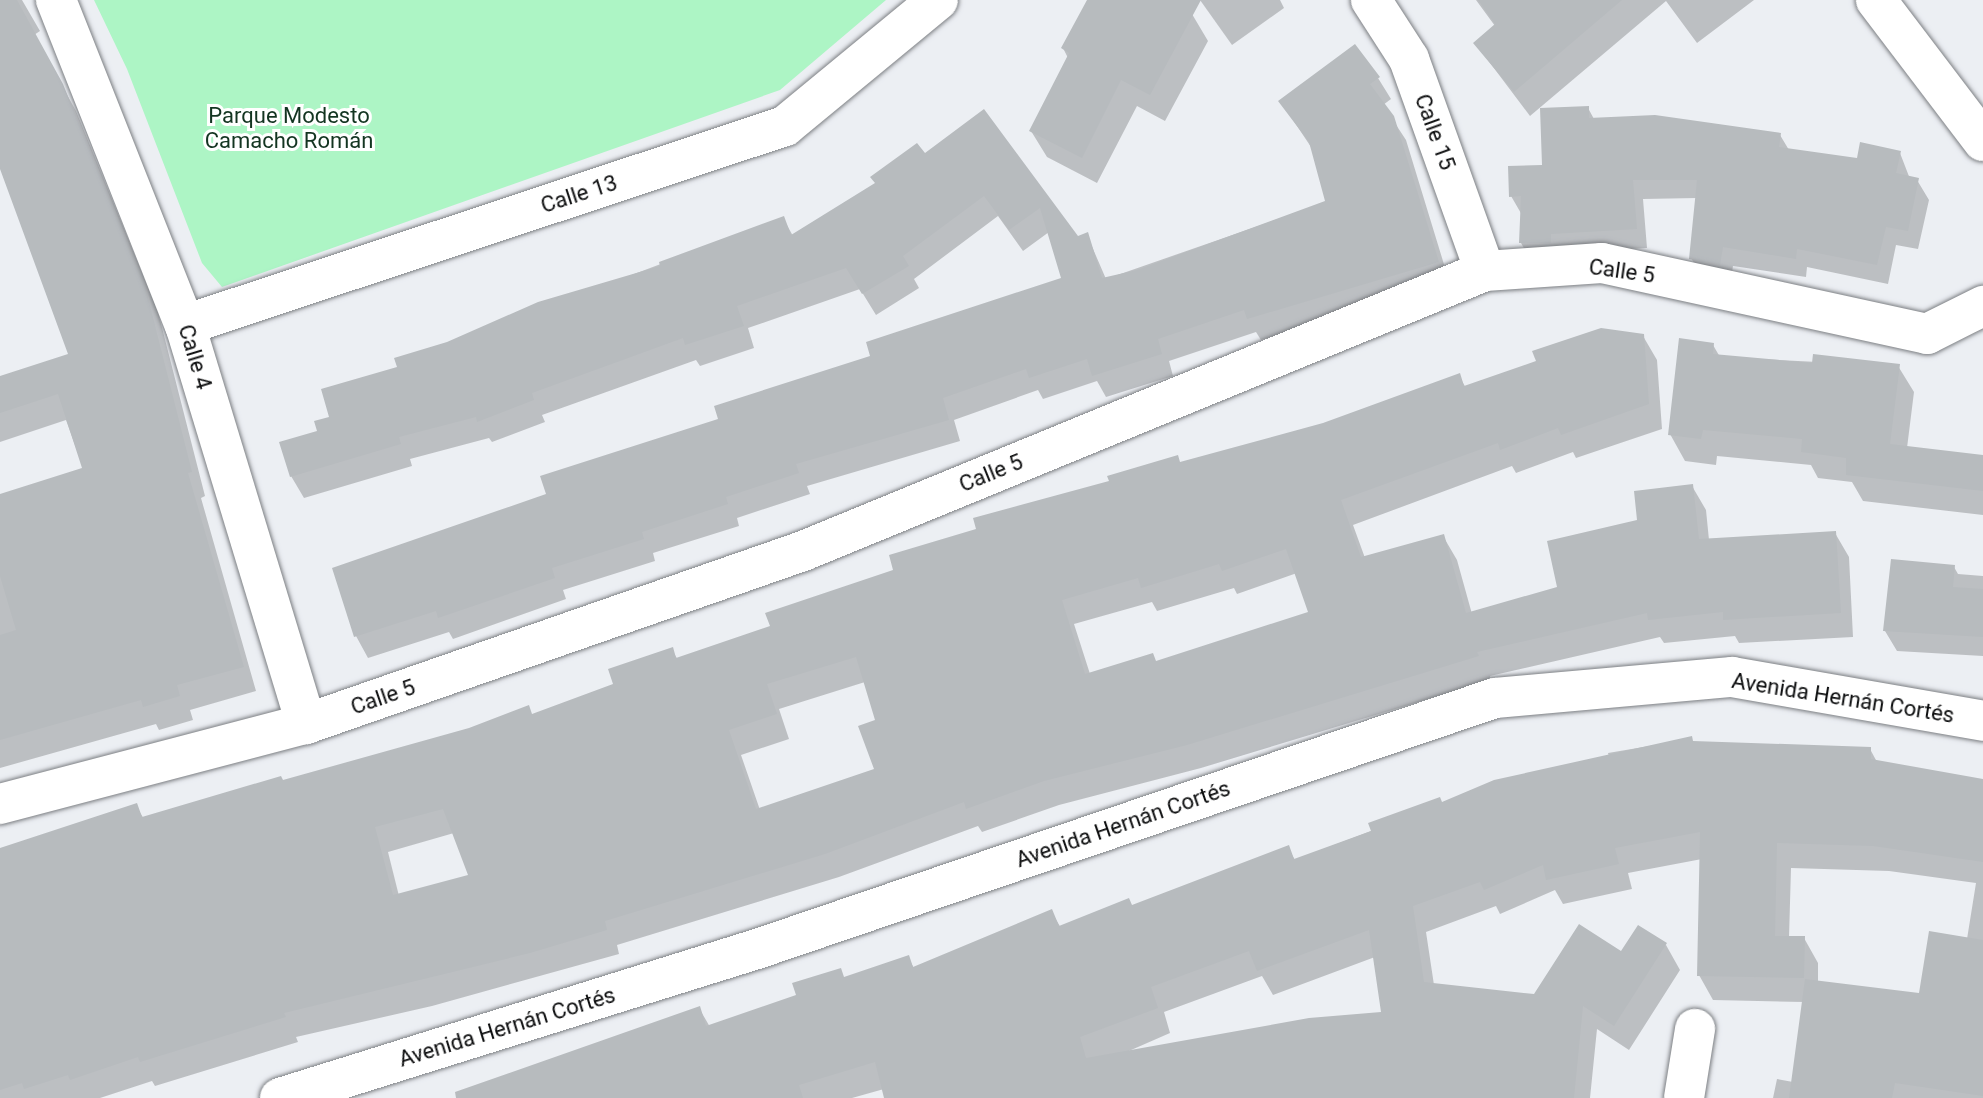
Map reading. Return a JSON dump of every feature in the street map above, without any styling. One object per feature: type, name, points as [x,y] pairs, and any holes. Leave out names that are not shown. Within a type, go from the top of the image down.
[{"type":"street","name":"Calle 4","points":[[56,0],[185,325],[306,724]]},
{"type":"street","name":"Calle 13","points":[[185,325],[785,126],[938,0]]},
{"type":"street","name":"Calle 15","points":[[1371,0],[1409,59],[1485,271]]},
{"type":"street","points":[[1876,0],[1983,141]]},
{"type":"street","name":"Calle 5","points":[[0,804],[306,724],[803,551],[1485,271],[1602,263],[1927,334],[1983,306]]},
{"type":"street","name":"Avenida Hernán Cortés","points":[[280,1098],[760,948],[1495,698],[1732,677],[1983,721]]},
{"type":"street","points":[[1684,1098],[1695,1029]]},
{"type":"green space","name":"Parque Modesto Camacho Román","points":[[94,0],[886,0],[780,90],[222,287],[202,263],[127,69]]},
{"type":"building","points":[[0,0],[17,0],[63,84],[145,286],[192,472],[188,473],[244,667],[177,685],[180,696],[143,707],[141,700],[0,740],[0,635],[16,630],[0,576],[0,494],[82,468],[58,394],[0,413],[0,376],[68,354],[0,169]]},
{"type":"building","points":[[1087,0],[1201,0],[1150,95],[1121,80],[1082,158],[1029,131],[1069,53],[1061,48]]},
{"type":"building","points":[[1478,0],[1622,0],[1514,92],[1473,43],[1495,24]]},
{"type":"building","points":[[1355,44],[1380,77],[1370,84],[1394,116],[1439,262],[1247,319],[1244,310],[1158,339],[1162,354],[1092,376],[1087,359],[1029,378],[1026,369],[943,398],[949,420],[796,464],[799,473],[726,497],[728,504],[642,532],[644,539],[552,568],[555,578],[438,618],[436,611],[354,637],[332,568],[546,494],[540,476],[718,419],[714,406],[870,356],[866,342],[1061,278],[1040,208],[1009,230],[984,196],[903,256],[909,266],[862,294],[846,268],[737,306],[744,326],[685,345],[683,338],[532,393],[534,400],[477,422],[476,417],[399,437],[401,444],[290,477],[279,442],[317,431],[314,421],[329,417],[321,389],[397,367],[394,358],[447,342],[538,302],[660,266],[659,262],[784,216],[791,235],[875,183],[870,177],[917,143],[925,153],[984,109],[1078,236],[1088,232],[1102,278],[1137,270],[1325,201],[1309,142],[1278,101]]},
{"type":"building","points":[[1589,106],[1589,118],[1655,115],[1781,133],[1779,147],[1857,158],[1860,142],[1901,151],[1896,173],[1919,178],[1908,231],[1886,227],[1877,265],[1797,249],[1796,259],[1723,247],[1720,265],[1689,259],[1697,180],[1633,180],[1637,229],[1551,234],[1551,243],[1519,243],[1521,196],[1509,197],[1508,166],[1542,165],[1540,108]]},
{"type":"building","points":[[1601,328],[1644,334],[1649,404],[1561,435],[1558,428],[1500,450],[1498,443],[1341,500],[1361,557],[1444,534],[1466,613],[1557,587],[1547,541],[1637,520],[1634,491],[1693,484],[1699,539],[1836,531],[1841,613],[1723,620],[1723,612],[1648,620],[1647,613],[1477,652],[1479,656],[1187,745],[1044,781],[966,809],[964,802],[825,854],[605,921],[607,930],[530,953],[284,1013],[286,1017],[140,1062],[138,1057],[70,1080],[68,1075],[24,1089],[22,1083],[0,1090],[0,848],[137,803],[142,817],[281,776],[283,780],[469,728],[529,705],[532,714],[613,684],[608,669],[673,647],[676,658],[770,626],[765,613],[893,570],[889,555],[976,529],[973,518],[1109,481],[1107,476],[1178,455],[1180,462],[1323,423],[1460,373],[1464,386],[1536,361],[1532,351]],"holes":[[[1286,549],[1308,612],[1156,661],[1153,653],[1085,674],[1062,600],[1138,578],[1141,588],[1219,564],[1222,571]],[[856,657],[875,720],[858,726],[874,769],[756,809],[729,730],[777,714],[767,684]],[[443,809],[468,875],[393,895],[375,827]]]},
{"type":"building","points":[[1679,338],[1714,343],[1713,354],[1812,363],[1813,354],[1900,364],[1890,444],[1983,455],[1983,491],[1846,475],[1846,458],[1801,452],[1802,439],[1703,430],[1701,439],[1668,435]]},
{"type":"building","points":[[1891,559],[1955,565],[1953,587],[1983,589],[1983,637],[1883,631]]},
{"type":"building","points":[[1692,736],[1693,741],[1871,747],[1871,759],[1983,779],[1983,862],[1873,846],[1777,843],[1775,936],[1805,936],[1804,978],[1697,976],[1700,832],[1615,848],[1619,864],[1546,880],[1543,865],[1484,890],[1480,882],[1413,906],[1424,982],[1534,994],[1579,924],[1621,951],[1638,925],[1667,943],[1614,1026],[1583,1006],[1574,1098],[884,1098],[875,1062],[799,1085],[803,1098],[456,1098],[455,1092],[700,1006],[706,1026],[796,995],[792,983],[841,968],[844,977],[909,955],[913,967],[1052,909],[1059,926],[1129,898],[1132,905],[1289,845],[1294,859],[1371,831],[1368,823],[1440,797],[1442,802],[1494,780]],"holes":[[[1369,930],[1381,1012],[1309,1018],[1086,1058],[1080,1037],[1158,1008],[1151,987],[1249,951],[1257,971]]]},
{"type":"building","points":[[1929,931],[1983,940],[1983,1096],[1895,1083],[1892,1098],[1789,1098],[1805,979],[1919,993]]}]
